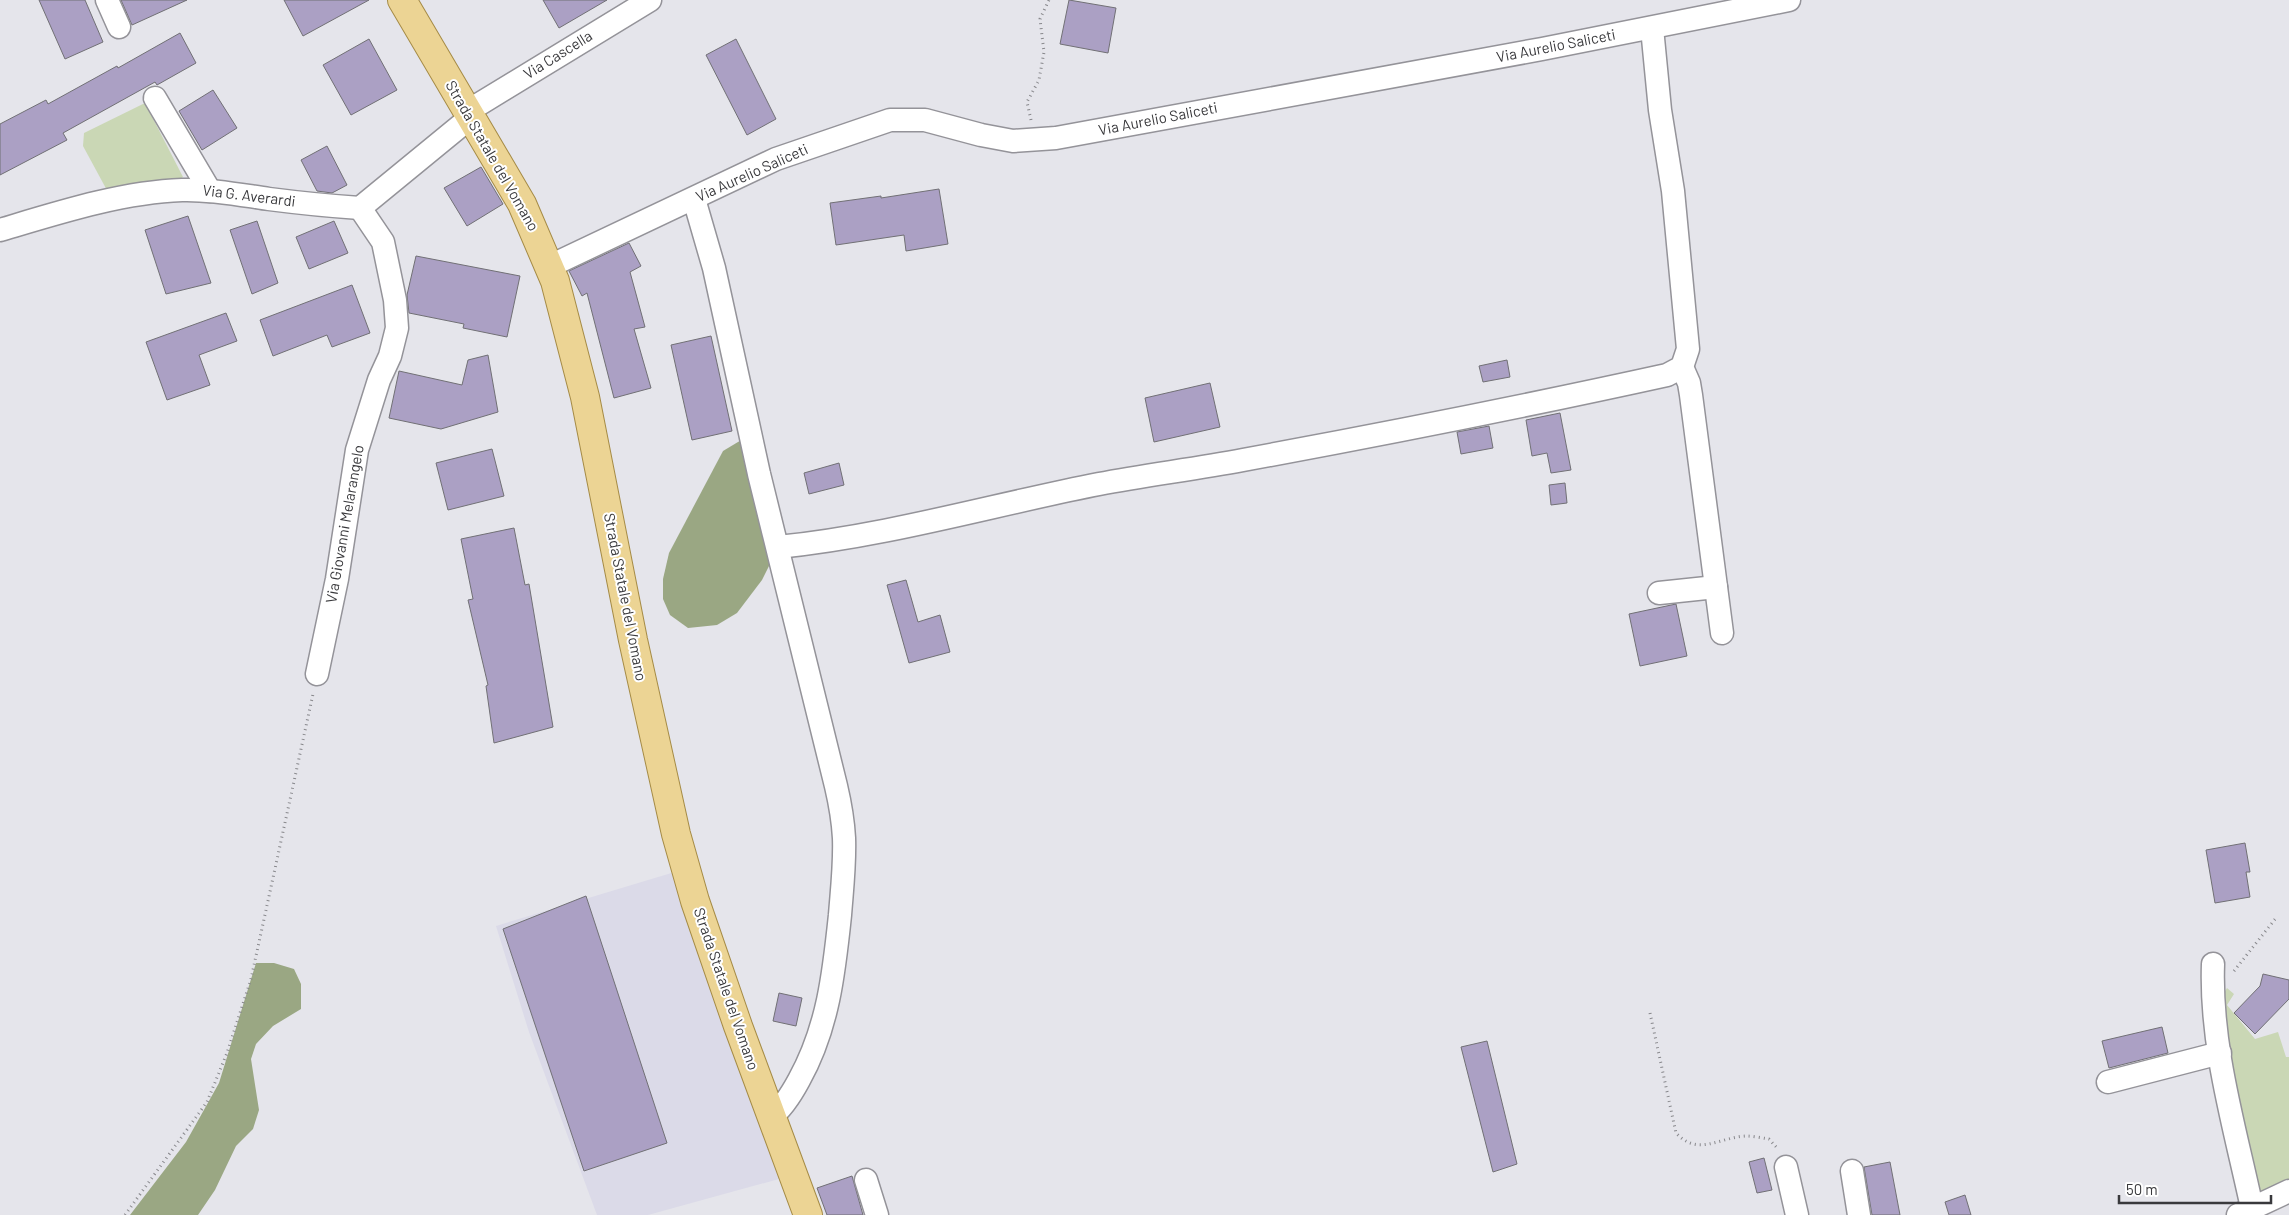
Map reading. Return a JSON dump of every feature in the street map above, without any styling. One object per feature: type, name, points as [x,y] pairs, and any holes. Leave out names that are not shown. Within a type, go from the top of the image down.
[{"type":"main road","name":"Strada Statale del Vomano","points":[[402,0],[522,204],[550,266],[570,332],[584,389],[633,640],[676,834],[707,938],[808,1215]]},
{"type":"street","points":[[106,0],[119,27]]},
{"type":"street","name":"Via Cascella","points":[[469,114],[650,0]]},
{"type":"street","name":"Via Aurelio Saliceti","points":[[550,266],[776,160],[890,120],[916,119],[1002,139],[1035,140],[1652,28],[1789,0]]},
{"type":"street","points":[[1652,28],[1660,110],[1673,191],[1688,349],[1682,367],[1689,383],[1691,395],[1722,633]]},
{"type":"street","points":[[155,98],[210,191]]},
{"type":"street","points":[[360,208],[469,114]]},
{"type":"street","name":"Via G. Averardi","points":[[0,230],[62,212],[148,193],[182,190],[210,191],[309,204],[360,208]]},
{"type":"street","points":[[694,199],[719,286],[759,474],[840,804],[844,850],[836,957],[826,1012],[818,1040],[803,1074],[786,1102],[772,1117]]},
{"type":"street","name":"Via Giovanni Melarangelo","points":[[317,674],[337,579],[357,450],[379,380],[390,356],[397,328],[395,300],[383,242],[360,208]]},
{"type":"street","points":[[778,547],[826,542],[938,520],[1098,484],[1240,461],[1561,399],[1666,376],[1682,367]]},
{"type":"street","points":[[1659,593],[1716,587]]},
{"type":"street","points":[[2213,964],[2214,997],[2220,1054],[2245,1211],[2289,1191]]},
{"type":"street","points":[[2108,1082],[2220,1054]]},
{"type":"street","points":[[1786,1167],[1797,1215]]},
{"type":"street","points":[[1852,1171],[1859,1215]]},
{"type":"street","points":[[866,1180],[877,1215]]},
{"type":"path","points":[[1035,140],[1027,102],[1039,80],[1044,52],[1040,19],[1049,0]]},
{"type":"path","points":[[126,1215],[207,1102],[227,1053],[251,979],[276,871],[317,674]]},
{"type":"path","points":[[2214,997],[2276,918]]},
{"type":"path","points":[[1650,1012],[1676,1132],[1683,1140],[1698,1146],[1746,1136],[1769,1139],[1782,1154],[1786,1167]]},
{"type":"shaded area","points":[[678,871],[779,1179],[648,1215],[597,1215],[529,1032],[496,926]]},
{"type":"green space","points":[[145,103],[183,177],[166,186],[109,194],[83,146],[84,133]]},
{"type":"green space","points":[[743,439],[772,560],[762,580],[737,613],[717,625],[688,628],[670,615],[663,599],[663,579],[669,553],[723,451]]},
{"type":"green space","points":[[256,963],[274,963],[294,969],[301,984],[301,1009],[273,1026],[256,1044],[251,1059],[259,1110],[253,1129],[236,1146],[215,1190],[198,1215],[130,1215],[186,1142],[219,1083]]},
{"type":"green space","points":[[2227,988],[2234,994],[2227,1005],[2255,1039],[2278,1032],[2286,1057],[2289,1057],[2289,1183],[2253,1199],[2217,1004]]},
{"type":"building","points":[[39,0],[85,0],[103,42],[65,59]]},
{"type":"building","points":[[121,0],[187,0],[132,25]]},
{"type":"building","points":[[284,0],[369,0],[303,36]]},
{"type":"building","points":[[543,0],[607,0],[559,28]]},
{"type":"building","points":[[1069,0],[1116,8],[1108,53],[1060,44]]},
{"type":"building","points":[[180,33],[196,63],[157,85],[155,82],[63,133],[67,140],[0,175],[0,124],[46,100],[48,104]]},
{"type":"building","points":[[369,39],[397,90],[351,115],[323,65]]},
{"type":"building","points":[[736,39],[776,119],[747,135],[706,55]]},
{"type":"building","points":[[213,90],[237,128],[202,150],[179,111]]},
{"type":"building","points":[[327,146],[347,185],[332,193],[317,191],[301,160]]},
{"type":"building","points":[[481,167],[503,204],[467,226],[444,188]]},
{"type":"building","points":[[939,189],[948,244],[906,251],[904,235],[836,245],[830,203],[881,196],[881,198]]},
{"type":"building","points":[[188,216],[211,283],[166,294],[145,230]]},
{"type":"building","points":[[257,221],[278,283],[252,294],[230,230]]},
{"type":"building","points":[[334,221],[348,253],[309,269],[296,237]]},
{"type":"building","points":[[629,243],[641,266],[630,272],[645,327],[634,329],[651,388],[614,398],[587,293],[582,296],[569,271]]},
{"type":"building","points":[[416,256],[520,276],[507,337],[463,328],[464,324],[409,313],[407,295]]},
{"type":"building","points":[[352,285],[370,333],[332,347],[327,335],[273,356],[260,320]]},
{"type":"building","points":[[226,313],[237,341],[199,355],[210,385],[167,400],[146,342]]},
{"type":"building","points":[[711,336],[732,431],[692,440],[671,345]]},
{"type":"building","points":[[488,355],[498,412],[441,429],[389,418],[399,371],[462,385],[468,360]]},
{"type":"building","points":[[1507,360],[1510,377],[1483,382],[1479,366]]},
{"type":"building","points":[[1210,383],[1220,427],[1154,442],[1145,398]]},
{"type":"building","points":[[1560,413],[1571,470],[1551,473],[1547,453],[1532,456],[1526,420]]},
{"type":"building","points":[[1489,426],[1493,448],[1461,454],[1457,432]]},
{"type":"building","points":[[492,449],[504,496],[448,510],[436,463]]},
{"type":"building","points":[[839,463],[844,485],[809,494],[804,473]]},
{"type":"building","points":[[1565,483],[1567,503],[1551,505],[1549,485]]},
{"type":"building","points":[[514,528],[525,585],[529,584],[553,727],[494,743],[486,686],[488,685],[468,600],[473,599],[461,539]]},
{"type":"building","points":[[906,580],[918,622],[940,615],[950,652],[909,663],[887,585]]},
{"type":"building","points":[[1676,604],[1687,656],[1640,666],[1629,614]]},
{"type":"building","points":[[2245,843],[2250,872],[2246,872],[2250,897],[2215,903],[2206,850]]},
{"type":"building","points":[[586,896],[667,1143],[584,1171],[503,929]]},
{"type":"building","points":[[2263,974],[2289,980],[2289,999],[2255,1034],[2234,1013],[2260,986]]},
{"type":"building","points":[[779,993],[802,998],[796,1026],[773,1021]]},
{"type":"building","points":[[2162,1027],[2168,1053],[2109,1068],[2102,1041]]},
{"type":"building","points":[[1487,1041],[1517,1164],[1493,1172],[1461,1047]]},
{"type":"building","points":[[1764,1158],[1772,1190],[1757,1193],[1749,1162]]},
{"type":"building","points":[[1890,1162],[1900,1215],[1872,1215],[1864,1167]]},
{"type":"building","points":[[852,1176],[863,1215],[827,1215],[817,1188]]},
{"type":"building","points":[[1965,1195],[1971,1215],[1949,1215],[1945,1202]]}]
